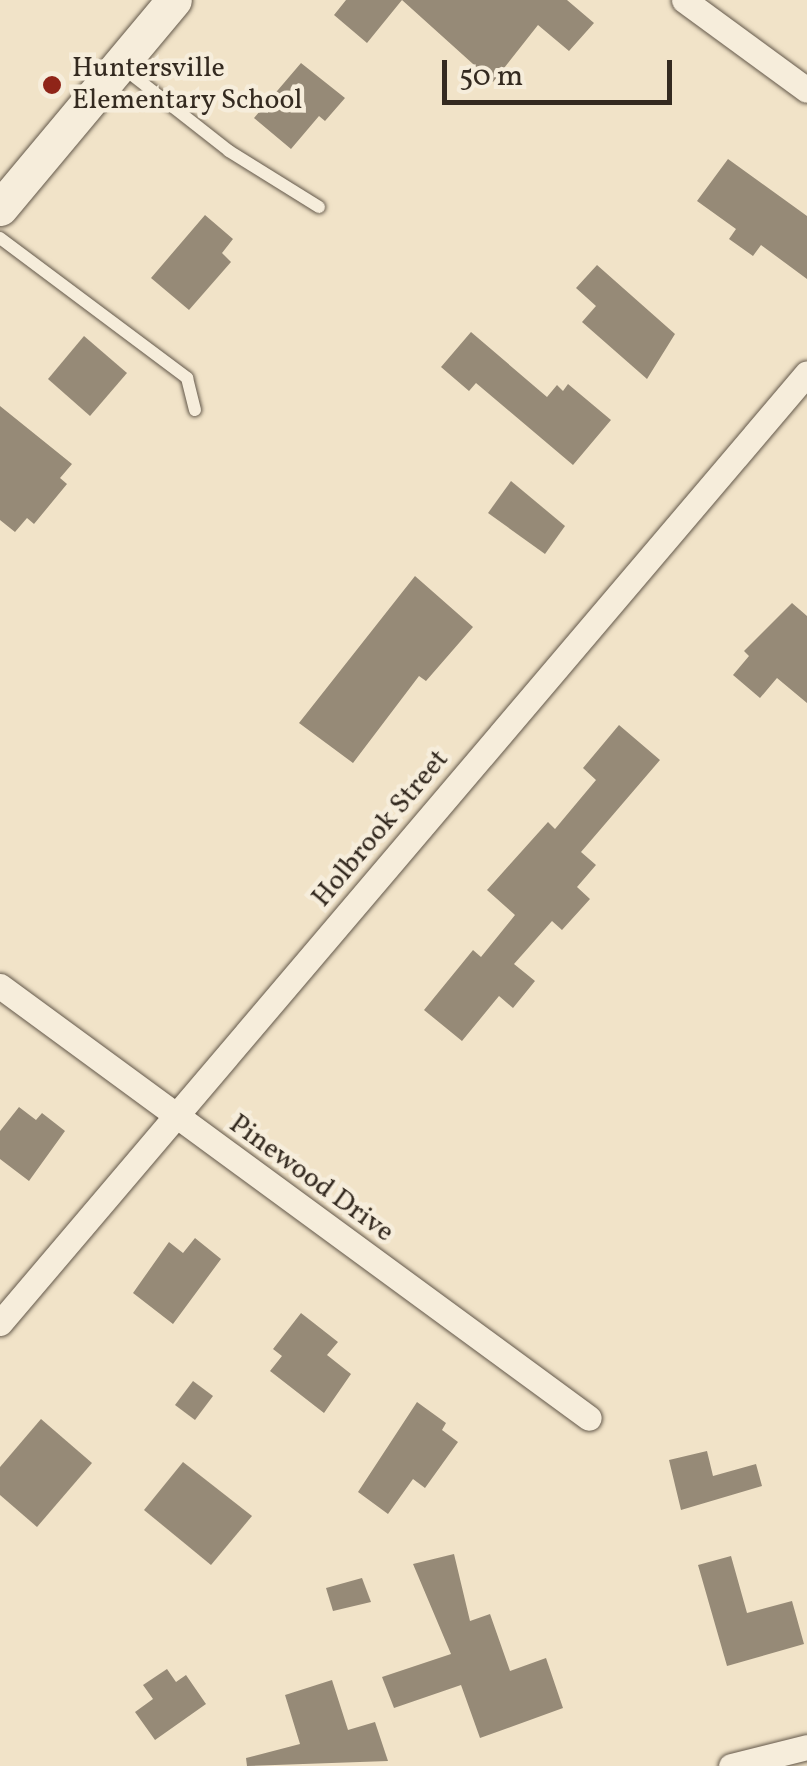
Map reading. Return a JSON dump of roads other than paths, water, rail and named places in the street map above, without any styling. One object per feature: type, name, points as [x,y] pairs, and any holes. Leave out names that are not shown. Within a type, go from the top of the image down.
[{"type":"main road","points":[[0,208],[174,0]]},
{"type":"street","points":[[684,0],[807,90]]},
{"type":"street","name":"Holbrook Street","points":[[0,1323],[807,373]]},
{"type":"street","name":"Pinewood Drive","points":[[0,986],[588,1418]]},
{"type":"street","points":[[732,1766],[807,1747]]},
{"type":"lane","points":[[120,65],[230,151],[320,207]]},
{"type":"lane","points":[[0,238],[187,378],[195,410]]},
{"type":"place","name":"Huntersville Elementary School","points":[[52,85]]}]
